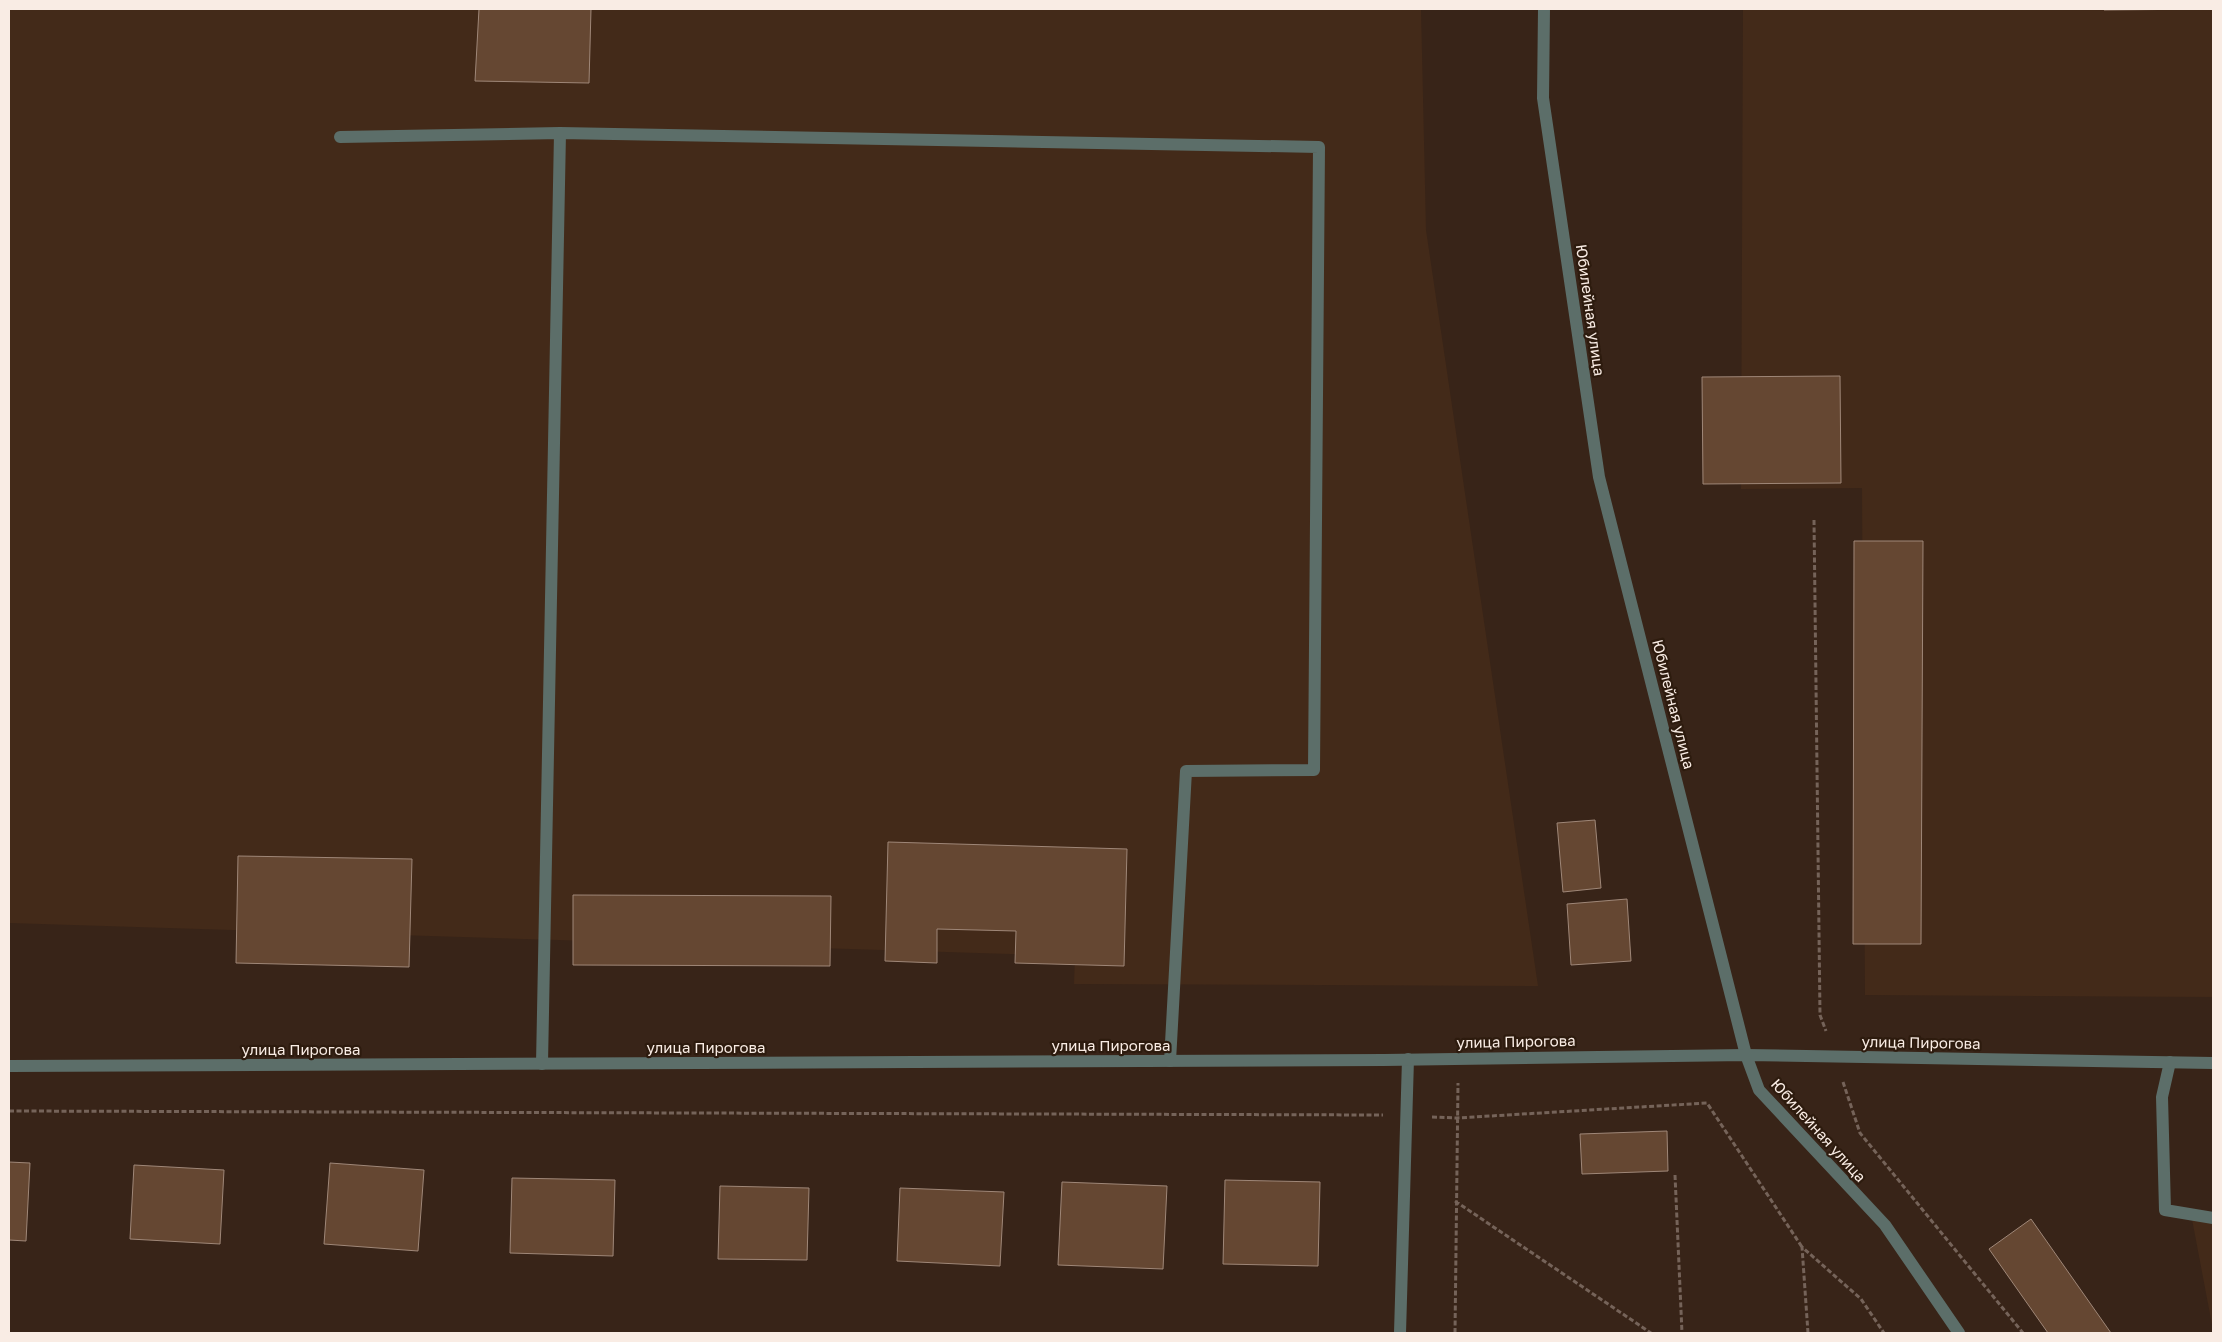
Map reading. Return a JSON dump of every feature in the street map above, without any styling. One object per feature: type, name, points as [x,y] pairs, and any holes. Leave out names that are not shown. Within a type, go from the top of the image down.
[{"type":"street","name":"Юбилейная улица","points":[[1544,9],[1543,98],[1599,477],[1746,1055],[1759,1090],[1885,1225],[1959,1333]]},
{"type":"street","points":[[542,1064],[560,133]]},
{"type":"street","points":[[340,137],[560,133],[1318,147],[1314,770],[1186,770],[1170,1061]]},
{"type":"street","name":"улица Пирогова","points":[[9,1066],[1170,1061],[1746,1055],[2213,1063]]},
{"type":"street","points":[[1400,1333],[1408,1059]]},
{"type":"street","points":[[2170,1062],[2162,1097],[2165,1210],[2213,1218]]},
{"type":"path","points":[[1814,520],[1820,1016],[1860,1132],[2023,1333]]},
{"type":"path","points":[[1455,1333],[1458,1058]]},
{"type":"path","points":[[9,1111],[1406,1116],[1457,1118],[1707,1103],[1802,1247],[1861,1299],[1884,1333]]},
{"type":"path","points":[[1675,1175],[1682,1333]]},
{"type":"path","points":[[1456,1201],[1651,1333]]},
{"type":"path","points":[[1802,1247],[1808,1333]]},
{"type":"shaded area","points":[[9,9],[1421,9],[1426,230],[1538,986],[1074,984],[1075,956],[9,923]]},
{"type":"shaded area","points":[[1743,9],[2213,9],[2213,997],[1865,995],[1862,488],[1741,489]]},
{"type":"shaded area","points":[[2191,1214],[2213,1214],[2213,1330]]},
{"type":"building","points":[[479,9],[591,9],[589,83],[475,81]]},
{"type":"building","points":[[2104,9],[2213,9],[2104,10]]},
{"type":"building","points":[[1840,376],[1841,483],[1703,484],[1702,377]]},
{"type":"building","points":[[1854,541],[1923,541],[1921,944],[1853,944]]},
{"type":"building","points":[[1595,820],[1601,888],[1563,892],[1557,823]]},
{"type":"building","points":[[888,842],[1127,849],[1124,966],[1015,963],[1016,931],[937,929],[937,963],[885,961]]},
{"type":"building","points":[[238,856],[412,859],[409,967],[236,963]]},
{"type":"building","points":[[573,895],[831,896],[830,966],[573,965]]},
{"type":"building","points":[[1627,899],[1631,961],[1571,965],[1567,904]]},
{"type":"building","points":[[1667,1131],[1668,1171],[1582,1174],[1580,1134]]},
{"type":"building","points":[[9,1162],[30,1163],[26,1241],[9,1240]]},
{"type":"building","points":[[330,1163],[424,1170],[418,1251],[324,1244]]},
{"type":"building","points":[[134,1165],[224,1170],[220,1244],[130,1239]]},
{"type":"building","points":[[512,1178],[615,1180],[613,1256],[510,1253]]},
{"type":"building","points":[[1225,1180],[1320,1182],[1318,1266],[1223,1264]]},
{"type":"building","points":[[1062,1182],[1167,1186],[1163,1269],[1058,1265]]},
{"type":"building","points":[[720,1186],[809,1188],[807,1260],[718,1259]]},
{"type":"building","points":[[900,1188],[1004,1192],[1000,1266],[897,1261]]},
{"type":"building","points":[[2031,1219],[2111,1333],[2048,1333],[1989,1249]]}]
